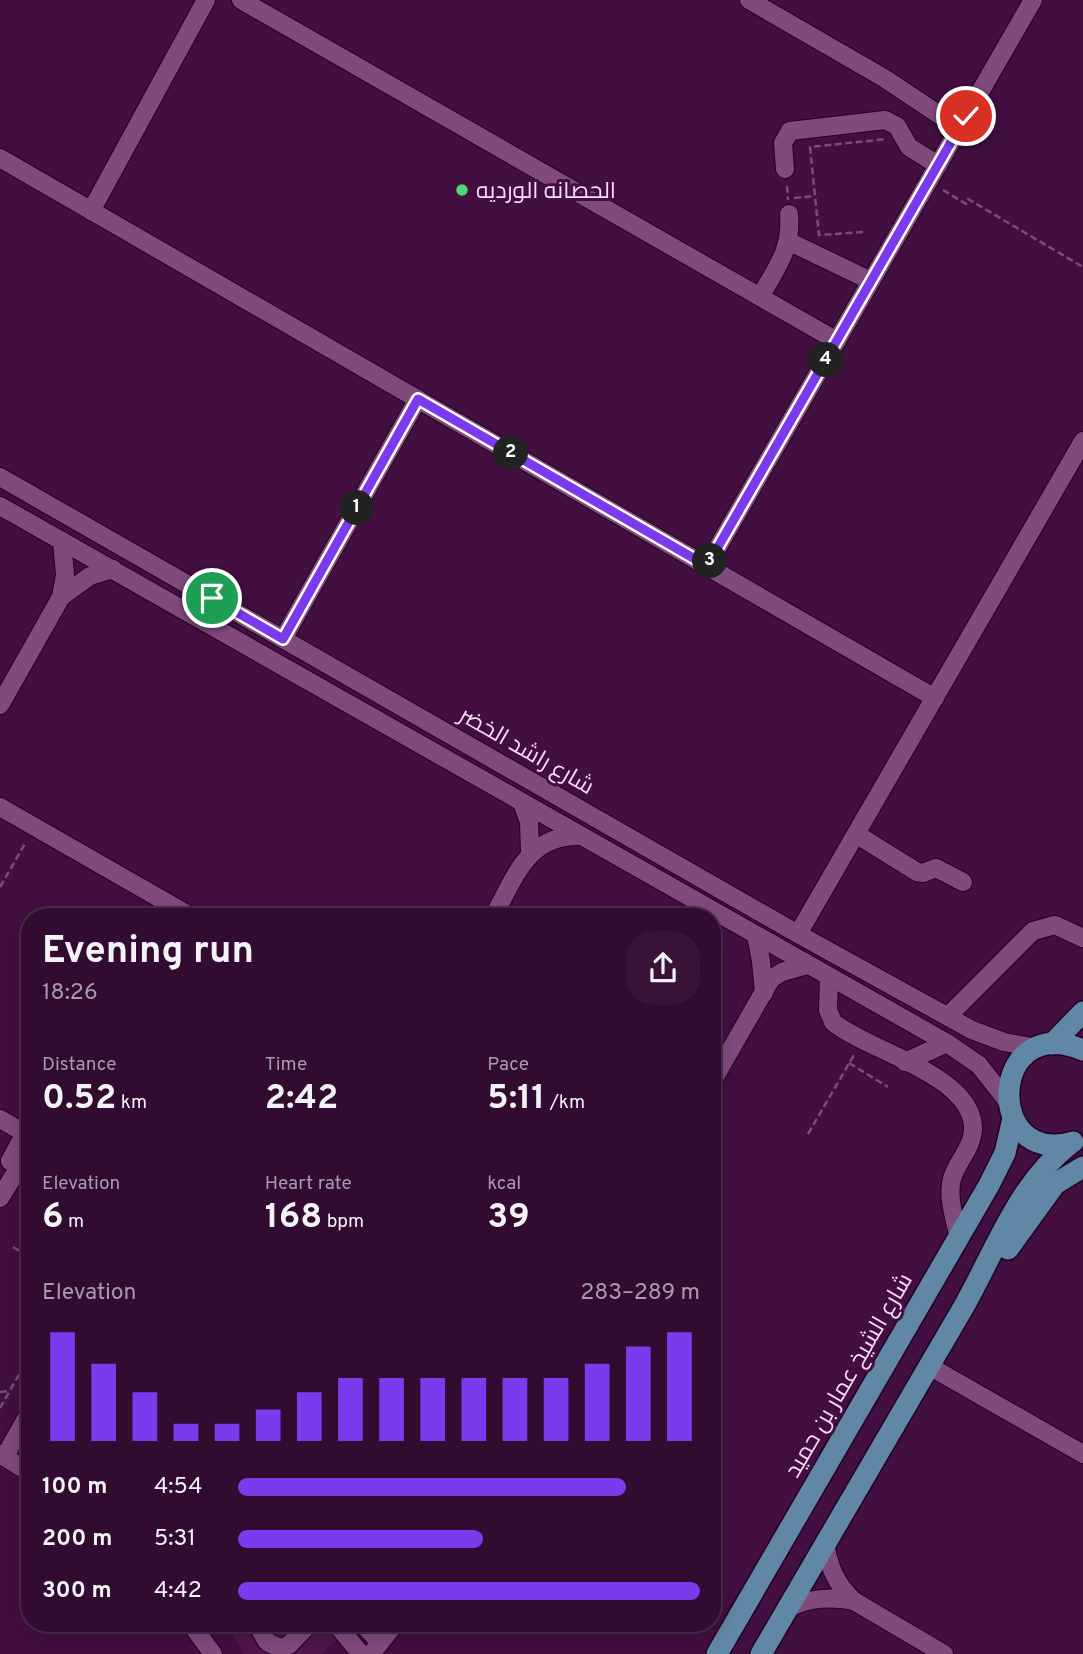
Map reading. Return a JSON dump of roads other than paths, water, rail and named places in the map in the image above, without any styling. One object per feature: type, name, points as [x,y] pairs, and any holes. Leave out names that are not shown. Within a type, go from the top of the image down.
[{"type":"main road","points":[[1044,1046],[1083,1012]]},
{"type":"main road","points":[[1044,1046],[1070,1045],[1083,1051]]},
{"type":"main road","name":"شارع الشيخ عمار بن حميد","points":[[717,1654],[998,1169],[1011,1110],[1008,1086],[1013,1070],[1023,1058],[1044,1046]]},
{"type":"main road","points":[[1011,1110],[1023,1132],[1037,1141],[1053,1145],[1077,1141]]},
{"type":"main road","points":[[761,1654],[978,1282],[1030,1185],[1041,1170],[1077,1141]]},
{"type":"main road","points":[[978,1282],[1008,1249],[1055,1184],[1083,1167]]},
{"type":"street","points":[[91,211],[206,0]]},
{"type":"street","points":[[241,0],[837,341]]},
{"type":"street","points":[[749,0],[884,78],[904,85],[963,122]]},
{"type":"street","points":[[707,566],[1033,0]]},
{"type":"street","points":[[785,169],[784,139],[794,130],[890,121],[897,126],[909,147],[938,165]]},
{"type":"street","points":[[0,158],[935,698]]},
{"type":"street","points":[[760,297],[789,242],[789,206]]},
{"type":"street","points":[[789,242],[872,281]]},
{"type":"street","points":[[283,639],[418,399]]},
{"type":"street","points":[[799,934],[1082,447]]},
{"type":"street","name":"شارع راشد الخضر","points":[[0,477],[799,934],[948,1016],[988,1037],[1044,1046]]},
{"type":"street","name":"شارع راشد الخضر","points":[[0,506],[707,908]]},
{"type":"street","points":[[0,705],[61,597],[65,575],[62,541]]},
{"type":"street","points":[[61,597],[90,576],[113,569]]},
{"type":"street","points":[[498,908],[530,852],[529,822],[522,802]]},
{"type":"street","points":[[0,807],[176,908]]},
{"type":"street","points":[[856,834],[917,872],[923,873],[936,868],[963,881]]},
{"type":"street","points":[[530,852],[558,837],[579,836]]},
{"type":"street","name":"شارع راشد الخضر","points":[[721,916],[947,1043],[979,1065],[1011,1110]]},
{"type":"street","points":[[948,1016],[1033,930],[1055,925],[1083,939]]},
{"type":"street","points":[[755,935],[764,993]]},
{"type":"street","points":[[721,1067],[771,979],[782,972],[807,965]]},
{"type":"street","points":[[829,977],[828,1010],[830,1019],[837,1026],[950,1086],[969,1108],[972,1138],[951,1183],[958,1238]]},
{"type":"street","points":[[905,1062],[947,1043]]},
{"type":"street","points":[[0,1119],[21,1135]]},
{"type":"street","points":[[0,1181],[21,1150]]},
{"type":"street","points":[[0,1198],[21,1154]]},
{"type":"street","points":[[929,1366],[1083,1454]]},
{"type":"street","points":[[21,1426],[2,1455],[21,1467]]},
{"type":"street","points":[[825,1541],[830,1568],[836,1581],[854,1601],[944,1654]]},
{"type":"street","points":[[788,1608],[827,1597],[854,1601]]},
{"type":"street","points":[[197,1632],[213,1654]]},
{"type":"street","points":[[261,1632],[267,1642],[280,1648],[289,1645],[301,1632]]},
{"type":"street","points":[[343,1632],[361,1654]]},
{"type":"street","points":[[367,1632],[375,1649],[389,1632]]},
{"type":"place","name":"الحصانه الورديه","points":[[462,190]]}]
